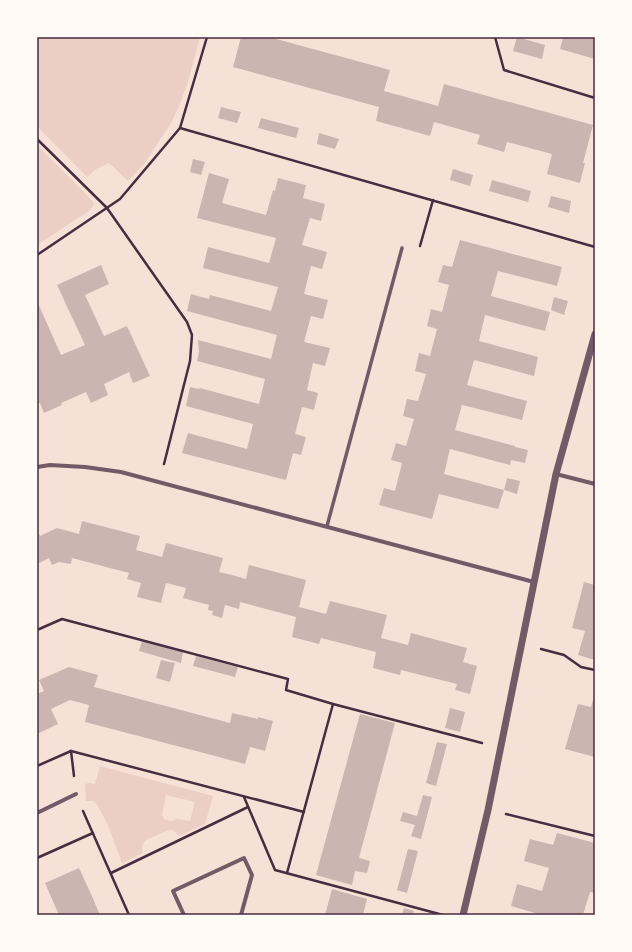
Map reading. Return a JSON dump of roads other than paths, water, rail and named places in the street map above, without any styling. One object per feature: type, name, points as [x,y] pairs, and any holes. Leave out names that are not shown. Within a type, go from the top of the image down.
[{"type":"street","points":[[327,526],[402,248]]},
{"type":"street","points":[[463,915],[488,810],[556,474],[595,334]]},
{"type":"street","points":[[37,467],[50,465],[85,467],[120,472],[534,582]]},
{"type":"street","points":[[556,474],[595,484]]},
{"type":"street","points":[[37,813],[76,794]]},
{"type":"street","points":[[184,915],[173,891],[244,858],[252,875],[241,915]]}]
